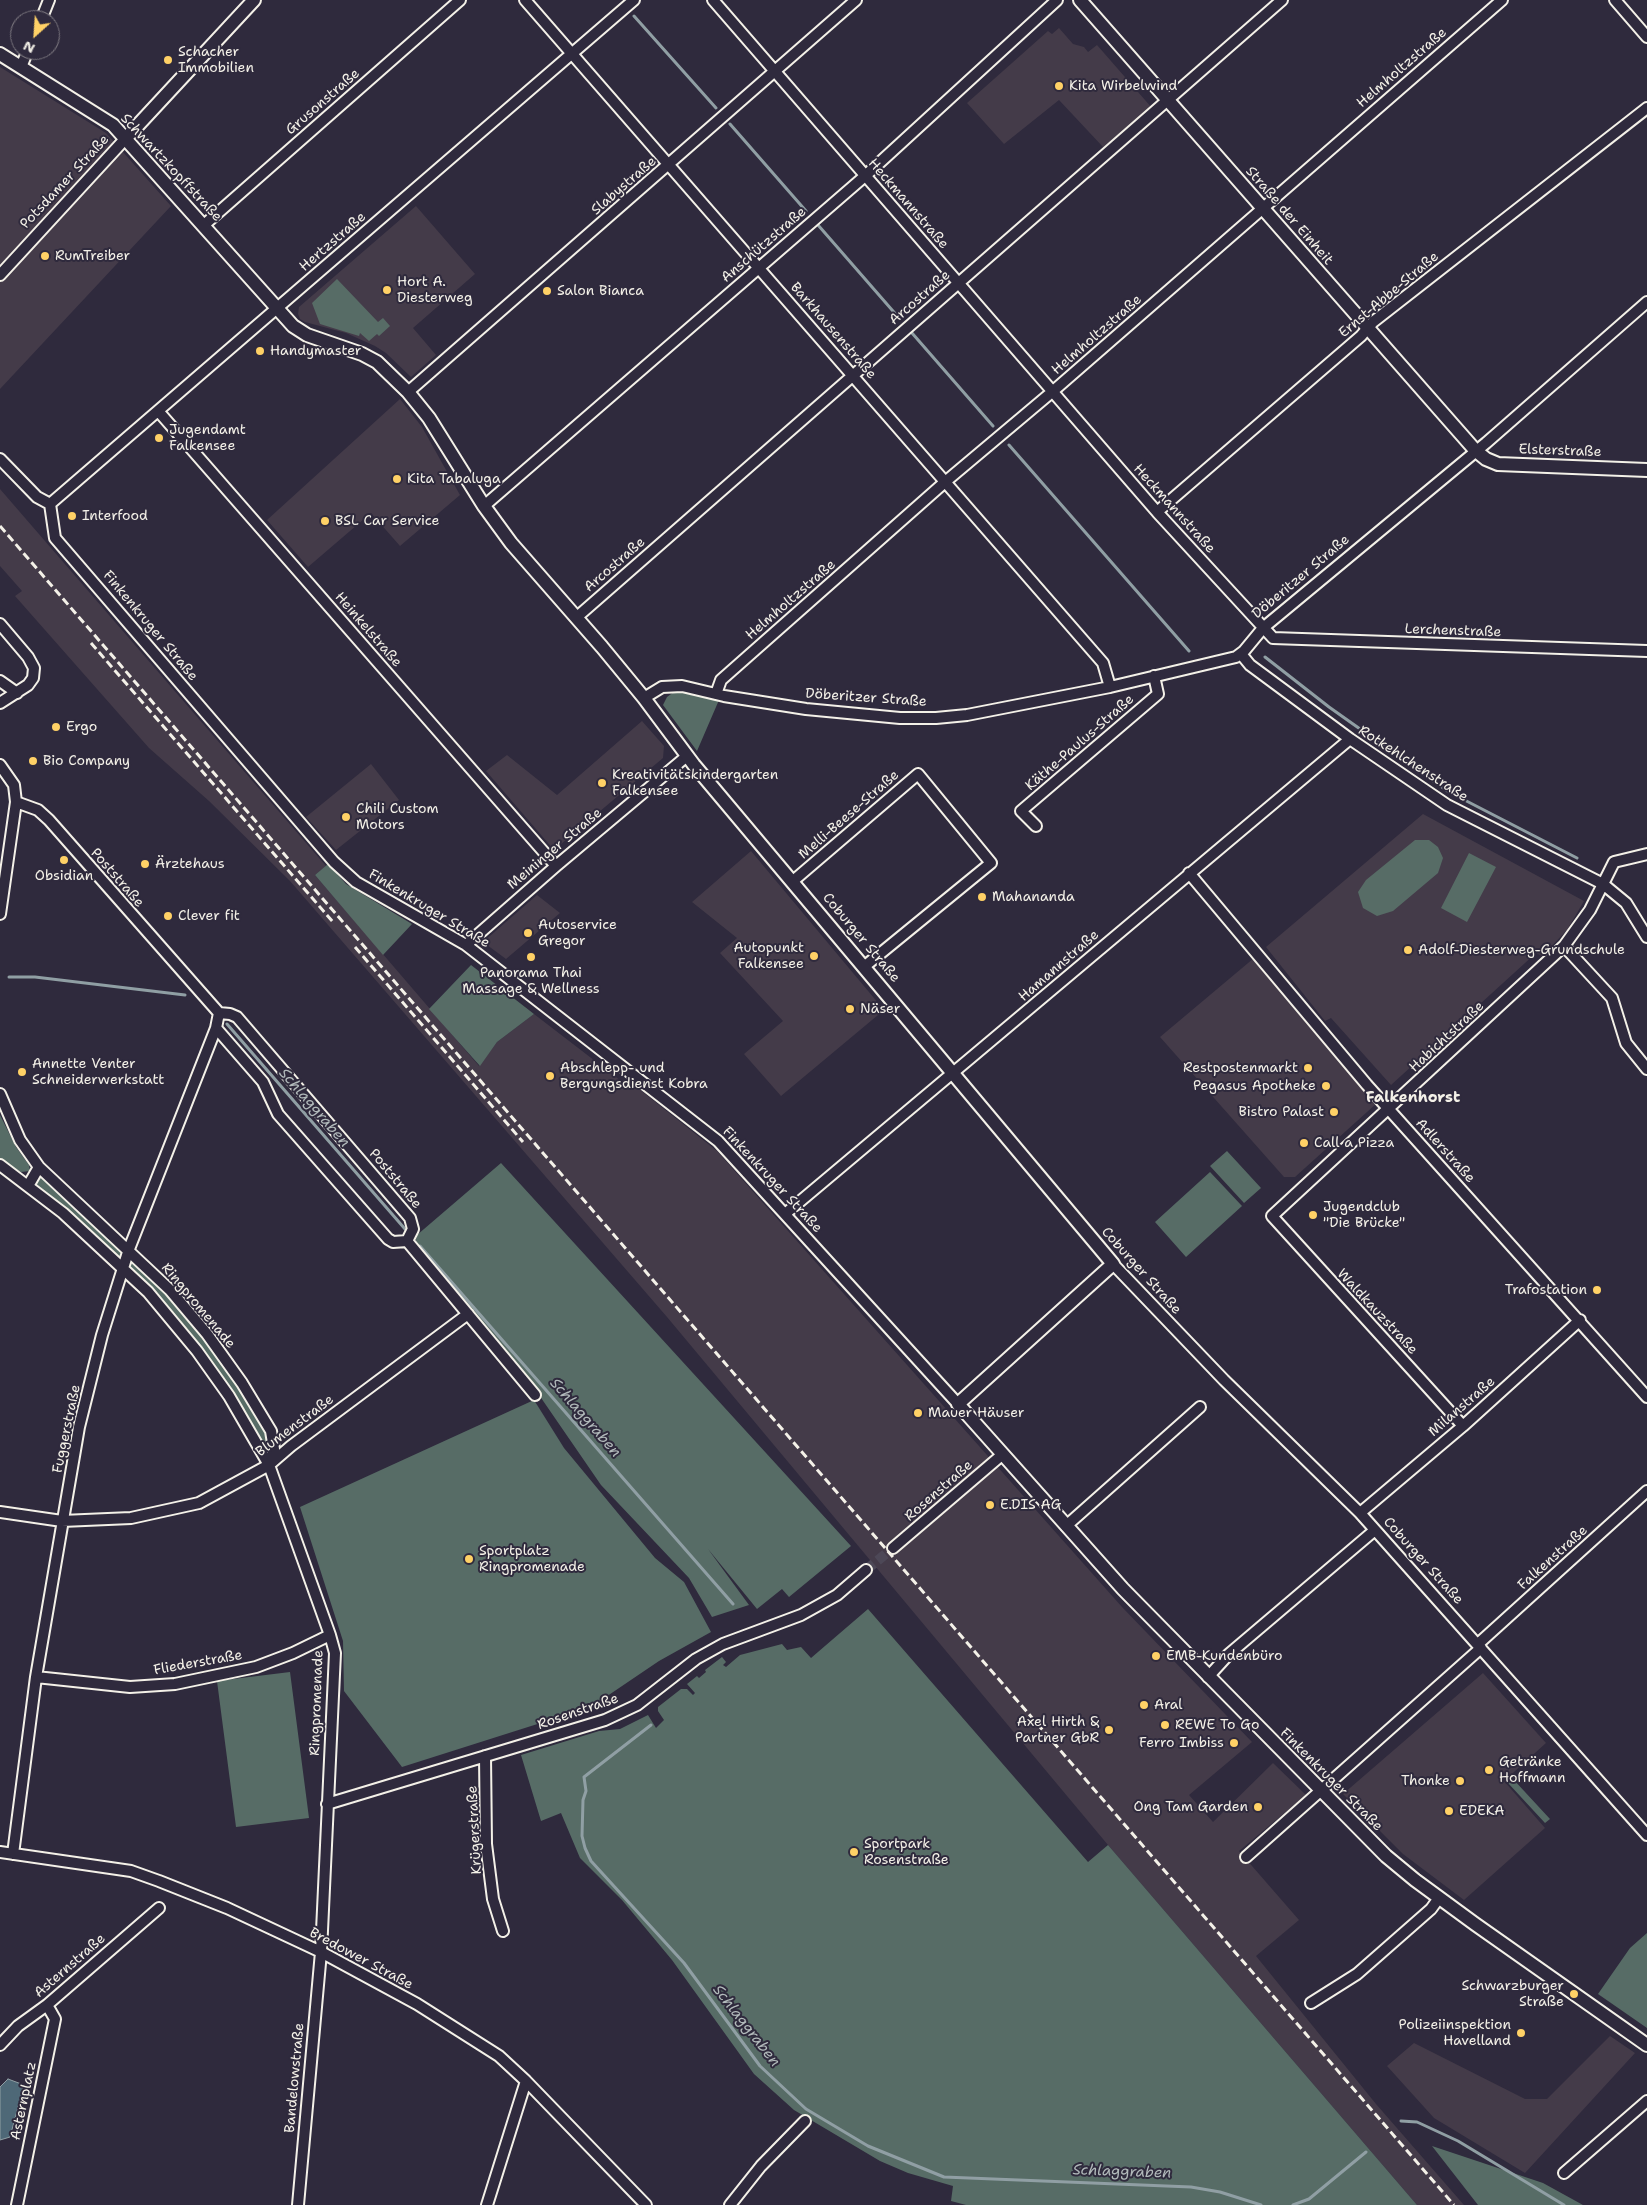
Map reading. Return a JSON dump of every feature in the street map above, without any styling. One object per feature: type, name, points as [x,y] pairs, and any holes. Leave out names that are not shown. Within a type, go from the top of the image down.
[{"type":"street","name":"Potsdamer Straße","points":[[0,275],[254,0]]},
{"type":"street","name":"Grusonstraße","points":[[204,225],[460,0]]},
{"type":"street","name":"Barkhausenstraße","points":[[525,0],[670,164],[1103,663],[1110,686]]},
{"type":"street","name":"Hertzstraße","points":[[50,504],[160,412],[276,309],[634,0]]},
{"type":"street","name":"Heckmannstraße","points":[[713,0],[1052,392],[1263,628]]},
{"type":"street","name":"Slabystraße","points":[[408,392],[775,73],[856,0]]},
{"type":"street","name":"Anschützstraße","points":[[484,506],[865,176],[1057,0]]},
{"type":"street","name":"Straße der Einheit","points":[[1080,0],[1475,450]]},
{"type":"street","name":"Arcostraße","points":[[577,617],[1282,0]]},
{"type":"street","name":"Helmholtzstraße","points":[[716,694],[721,680],[945,482],[1052,392],[1262,207],[1502,0]]},
{"type":"street","points":[[1615,0],[1647,37]]},
{"type":"street","name":"Schwartzkopffstraße","points":[[0,54],[113,125],[204,225],[276,309]]},
{"type":"street","points":[[21,67],[24,60]]},
{"type":"street","name":"Ernst-Abbe-Straße","points":[[1158,512],[1427,279],[1647,108]]},
{"type":"street","name":"Döberitzer Straße","points":[[644,698],[662,687],[672,686],[806,709],[900,718],[936,718],[967,715],[1110,686],[1241,654],[1263,628],[1475,450],[1647,302]]},
{"type":"street","points":[[276,309],[293,326],[307,335],[362,354],[377,362],[408,392],[446,445],[484,506],[511,543],[577,617],[644,698]]},
{"type":"street","name":"Heinkelstraße","points":[[160,412],[556,866]]},
{"type":"street","name":"Elsterstraße","points":[[1475,450],[1486,459],[1498,464],[1647,470]]},
{"type":"street","points":[[0,459],[37,497],[50,504]]},
{"type":"street","name":"Finkenkruger Straße","points":[[50,504],[55,538],[334,862],[356,882],[466,945],[718,1141],[958,1404],[1123,1589],[1386,1856],[1439,1898],[1647,2045]]},
{"type":"street","points":[[0,624],[28,657],[34,668],[33,678],[17,693],[0,703]]},
{"type":"street","name":"Lerchenstraße","points":[[1263,628],[1273,638],[1647,651]]},
{"type":"street","name":"Rotkehlchenstraße","points":[[1241,654],[1250,665],[1350,739],[1447,805],[1602,884],[1626,903],[1647,937]]},
{"type":"street","name":"Käthe-Paulus-Straße","points":[[1036,826],[1021,811],[1158,694],[1154,676]]},
{"type":"street","points":[[0,681],[17,693]]},
{"type":"street","name":"Coburger Straße","points":[[644,698],[687,756],[1113,1264],[1218,1374],[1360,1513],[1647,1835]]},
{"type":"street","name":"Hamannstraße","points":[[785,1214],[954,1074],[1189,873],[1350,739]]},
{"type":"street","name":"Meininger Straße","points":[[466,945],[556,866],[687,756]]},
{"type":"street","points":[[0,765],[14,785],[16,802],[0,914]]},
{"type":"street","name":"Melli-Beese-Straße","points":[[793,882],[918,774],[990,863],[865,966]]},
{"type":"street","name":"Poststraße","points":[[16,802],[38,810],[49,820],[219,1013],[237,1017],[410,1218],[413,1229],[406,1241]]},
{"type":"street","name":"Habichtstraße","points":[[1272,1216],[1564,946],[1590,910],[1614,862],[1647,854]]},
{"type":"street","name":"Adlerstraße","points":[[1189,873],[1312,1022],[1647,1397]]},
{"type":"street","points":[[1564,946],[1612,998],[1626,1043],[1646,1064]]},
{"type":"street","points":[[219,1013],[216,1028],[263,1082],[278,1114],[388,1239],[393,1242],[406,1241],[465,1317],[536,1395]]},
{"type":"street","name":"Fuggerstraße","points":[[13,1854],[36,1677],[62,1521],[80,1427],[102,1335],[129,1249],[216,1028]]},
{"type":"street","name":"Ringpromenade","points":[[0,1094],[20,1140],[39,1168],[129,1249],[176,1297],[208,1334],[242,1383],[271,1431],[274,1449],[269,1466]]},
{"type":"street","name":"Ringpromenade","points":[[0,1165],[62,1213],[148,1292],[197,1351],[229,1396],[269,1466],[335,1653],[321,1952]]},
{"type":"street","points":[[28,1186],[39,1168]]},
{"type":"street","name":"Waldkauzstraße","points":[[1272,1216],[1463,1426]]},
{"type":"street","points":[[958,1404],[1113,1264]]},
{"type":"street","name":"Blumenstraße","points":[[0,1512],[62,1521],[131,1518],[199,1503],[269,1466],[291,1446],[465,1317]]},
{"type":"street","name":"Milanstraße","points":[[1360,1513],[1463,1426],[1580,1320]]},
{"type":"street","points":[[1066,1526],[1200,1407]]},
{"type":"street","name":"Rosenstraße","points":[[893,1548],[1003,1454]]},
{"type":"street","name":"Falkenstraße","points":[[1246,1858],[1322,1792],[1647,1491]]},
{"type":"street","points":[[1208,1677],[1229,1654],[1375,1530]]},
{"type":"street","name":"Rosenstraße","points":[[327,1804],[605,1720],[637,1705],[696,1659],[734,1638],[801,1615],[837,1595],[866,1570]]},
{"type":"street","name":"Fliederstraße","points":[[36,1677],[130,1687],[175,1684],[256,1667],[293,1653],[330,1635]]},
{"type":"street","name":"Krügerstraße","points":[[486,1756],[486,1844],[493,1899],[503,1931]]},
{"type":"street","name":"Bredower Straße","points":[[0,1852],[131,1871],[227,1908],[321,1952],[417,2004],[498,2056],[526,2081],[646,2205]]},
{"type":"street","points":[[1311,2003],[1357,1974],[1431,1909],[1439,1898]]},
{"type":"street","name":"Asternstraße","points":[[0,2046],[18,2026],[47,2005],[158,1908]]},
{"type":"street","name":"Bandelowstraße","points":[[298,2205],[321,1952]]},
{"type":"street","name":"Asternplatz","points":[[16,2205],[55,2019],[47,2005]]},
{"type":"street","points":[[487,2205],[526,2081]]},
{"type":"street","points":[[1564,2173],[1647,2101]]},
{"type":"street","points":[[730,2205],[761,2166],[805,2120]]},
{"type":"shaded area","name":"Kita Wirbelwind","points":[[1059,28],[1073,44],[1084,47],[1088,52],[1097,45],[1152,108],[1103,147],[1059,100],[1004,144],[967,103],[1048,31],[1052,34]]},
{"type":"shaded area","points":[[0,67],[106,133],[171,206],[0,389]]},
{"type":"shaded area","name":"Hort A. Diesterweg","points":[[416,206],[475,274],[413,328],[436,355],[411,377],[386,353],[375,346],[346,333],[305,322],[300,319],[298,314],[299,307]]},
{"type":"shaded area","name":"Kita Tabaluga","points":[[400,399],[422,427],[460,495],[400,546],[371,513],[308,567],[267,520]]},
{"type":"shaded area","points":[[0,489],[326,866],[315,875],[479,1066],[497,1042],[534,1014],[625,1084],[629,1081],[717,1151],[1122,1607],[1252,1742],[1189,1795],[1213,1822],[1273,1763],[1306,1795],[1239,1851],[1299,1920],[1256,1956],[1376,2104],[1464,2205],[1417,2205],[1108,1845],[667,1317],[290,881],[209,801],[149,748],[15,596],[22,591],[0,566]]},
{"type":"shaded area","name":"Kreativitätskindergarten Falkensee","points":[[642,721],[664,746],[663,758],[554,850],[486,771],[507,755],[557,795]]},
{"type":"shaded area","points":[[371,764],[399,800],[336,850],[306,817]]},
{"type":"shaded area","name":"Adolf-Diesterweg-Grundschule","points":[[1423,814],[1584,901],[1567,930],[1542,956],[1536,953],[1391,1085],[1331,1018],[1325,1021],[1266,947]]},
{"type":"shaded area","points":[[751,851],[884,1010],[781,1096],[744,1054],[783,1021],[720,953],[737,938],[692,902]]},
{"type":"shaded area","points":[[537,895],[560,913],[506,959],[483,942]]},
{"type":"shaded area","points":[[1254,958],[1377,1103],[1295,1177],[1284,1177],[1160,1037]]},
{"type":"shaded area","points":[[1483,1673],[1546,1743],[1504,1781],[1545,1828],[1464,1900],[1403,1854],[1343,1794]]},
{"type":"shaded area","points":[[1610,2036],[1635,2053],[1525,2173],[1434,2118],[1387,2066],[1414,2043],[1525,2099],[1547,2099]]},
{"type":"green space","points":[[337,279],[378,322],[383,318],[390,326],[379,336],[377,334],[369,341],[360,333],[359,336],[320,324],[312,303]]},
{"type":"green space","points":[[675,691],[690,692],[719,700],[697,751],[663,705],[667,697]]},
{"type":"green space","points":[[1415,840],[1429,840],[1438,847],[1443,858],[1438,873],[1393,911],[1377,916],[1363,908],[1358,892],[1366,880]]},
{"type":"green space","points":[[1469,853],[1496,867],[1467,922],[1441,908]]},
{"type":"green space","points":[[328,864],[346,884],[412,924],[383,955],[315,875]]},
{"type":"green space","points":[[471,965],[534,1014],[497,1042],[480,1066],[429,1009]]},
{"type":"green space","points":[[0,1115],[16,1147],[29,1165],[30,1171],[21,1172],[0,1160]]},
{"type":"green space","points":[[1227,1151],[1261,1188],[1244,1203],[1210,1166]]},
{"type":"green space","points":[[501,1163],[851,1546],[789,1597],[782,1589],[757,1609],[708,1549],[749,1605],[712,1617],[689,1578],[601,1485],[537,1392],[414,1247],[417,1235]]},
{"type":"green space","points":[[1210,1172],[1242,1206],[1186,1257],[1155,1222]]},
{"type":"green space","points":[[37,1177],[42,1178],[124,1249],[123,1254],[119,1256],[34,1183]]},
{"type":"green space","points":[[133,1259],[192,1321],[224,1364],[265,1430],[268,1438],[268,1448],[264,1448],[130,1266],[129,1263]]},
{"type":"green space","name":"Sportplatz Ringpromenade","points":[[534,1400],[564,1448],[655,1558],[684,1582],[711,1632],[659,1661],[591,1707],[402,1767],[344,1691],[343,1641],[300,1507]]},
{"type":"green space","points":[[868,1609],[1088,1862],[1108,1845],[1417,2205],[966,2205],[951,2201],[953,2186],[908,2173],[880,2161],[794,2110],[754,2074],[672,1960],[622,1900],[580,1858],[561,1813],[541,1821],[521,1755],[599,1731],[620,1729],[648,1715],[656,1728],[664,1720],[658,1711],[658,1707],[681,1689],[687,1689],[693,1695],[695,1693],[687,1684],[697,1676],[699,1678],[706,1672],[705,1670],[722,1657],[726,1662],[723,1665],[726,1667],[740,1655],[782,1644],[787,1650],[801,1647],[811,1658]]},
{"type":"green space","points":[[290,1672],[309,1818],[236,1827],[217,1681]]},
{"type":"green space","points":[[1513,1779],[1550,1819],[1545,1823],[1508,1783]]},
{"type":"green space","points":[[1647,1933],[1647,2028],[1598,1994],[1630,1948]]},
{"type":"green space","points":[[1432,2146],[1543,2183],[1583,2205],[1478,2205]]},
{"type":"water","points":[[8,2079],[24,2085],[10,2137],[0,2140],[0,2087]]},
{"type":"waterway","points":[[634,16],[716,108]]},
{"type":"waterway","points":[[730,124],[806,211]]},
{"type":"waterway","points":[[818,225],[899,318]]},
{"type":"waterway","points":[[912,333],[993,426]]},
{"type":"waterway","points":[[1009,445],[1189,651]]},
{"type":"waterway","points":[[1265,657],[1329,707],[1449,792],[1577,858]]},
{"type":"waterway","name":"Schlaggraben","points":[[9,977],[35,977],[185,995]]},
{"type":"waterway","name":"Schlaggraben","points":[[227,1024],[405,1229]]},
{"type":"waterway","name":"Schlaggraben","points":[[420,1246],[733,1604]]},
{"type":"waterway","name":"Schlaggraben","points":[[651,1725],[584,1777],[586,1791],[583,1800],[582,1836],[585,1848],[591,1861],[684,1963],[760,2066],[806,2109],[868,2146],[944,2177],[1191,2187],[1220,2192],[1261,2205]]},
{"type":"waterway","name":"Schlaggraben","points":[[1401,2121],[1417,2122],[1458,2141],[1564,2205]]},
{"type":"waterway","name":"Schlaggraben","points":[[1293,2205],[1309,2199],[1366,2152]]},
{"type":"tunnel","points":[[866,1570],[893,1548]]},
{"type":"railway","points":[[0,526],[1454,2205]]},
{"type":"railway","points":[[91,643],[333,922]]},
{"type":"railway","points":[[355,947],[523,1142]]},
{"type":"place","name":"Schacher Immobilien","points":[[168,60]]},
{"type":"place","name":"Kita Wirbelwind","points":[[1059,86]]},
{"type":"place","name":"RumTreiber","points":[[45,256]]},
{"type":"place","name":"Hort A. Diesterweg","points":[[387,290]]},
{"type":"place","name":"Salon Bianca","points":[[547,291]]},
{"type":"place","name":"Handymaster","points":[[260,351]]},
{"type":"place","name":"Jugendamt Falkensee","points":[[159,438]]},
{"type":"place","name":"Kita Tabaluga","points":[[397,479]]},
{"type":"place","name":"Interfood","points":[[72,516]]},
{"type":"place","name":"BSL Car Service","points":[[325,521]]},
{"type":"place","name":"Ergo","points":[[56,727]]},
{"type":"place","name":"Bio Company","points":[[33,761]]},
{"type":"place","name":"Kreativitätskindergarten Falkensee","points":[[602,783]]},
{"type":"place","name":"Chili Custom Motors","points":[[346,817]]},
{"type":"place","name":"Obsidian","points":[[64,860]]},
{"type":"place","name":"Ärztehaus","points":[[145,864]]},
{"type":"place","name":"Mahananda","points":[[982,897]]},
{"type":"place","name":"Clever fit","points":[[168,916]]},
{"type":"place","name":"Autoservice Gregor","points":[[528,933]]},
{"type":"place","name":"Adolf-Diesterweg-Grundschule","points":[[1408,950]]},
{"type":"place","name":"Autopunkt Falkensee","points":[[814,956]]},
{"type":"place","name":"Panorama Thai Massage & Wellness","points":[[531,957]]},
{"type":"place","name":"Näser","points":[[850,1009]]},
{"type":"place","name":"Restpostenmarkt","points":[[1308,1068]]},
{"type":"place","name":"Annette Venter Schneiderwerkstatt","points":[[22,1072]]},
{"type":"place","name":"Abschlepp- und Bergungsdienst Kobra","points":[[550,1076]]},
{"type":"place","name":"Pegasus Apotheke","points":[[1326,1086]]},
{"type":"place","name":"Bistro Palast","points":[[1334,1112]]},
{"type":"place","name":"Call a Pizza","points":[[1304,1143]]},
{"type":"place","name":"Jugendclub \"Die Brücke\"","points":[[1313,1215]]},
{"type":"place","name":"Trafostation","points":[[1597,1290]]},
{"type":"place","name":"Mauer Häuser","points":[[918,1413]]},
{"type":"place","name":"E.DIS AG","points":[[990,1505]]},
{"type":"place","name":"Sportplatz Ringpromenade","points":[[469,1559]]},
{"type":"place","name":"EMB-Kundenbüro","points":[[1156,1656]]},
{"type":"place","name":"Aral","points":[[1144,1705]]},
{"type":"place","name":"REWE To Go","points":[[1165,1725]]},
{"type":"place","name":"Axel Hirth & Partner GbR","points":[[1109,1730]]},
{"type":"place","name":"Ferro Imbiss","points":[[1234,1743]]},
{"type":"place","name":"Getränke Hoffmann","points":[[1489,1770]]},
{"type":"place","name":"Thonke","points":[[1460,1781]]},
{"type":"place","name":"Ong Tam Garden","points":[[1258,1807]]},
{"type":"place","name":"EDEKA","points":[[1449,1811]]},
{"type":"place","name":"Sportpark Rosenstraße","points":[[854,1852]]},
{"type":"place","name":"Schwarzburger Straße","points":[[1574,1994]]},
{"type":"place","name":"Polizeiinspektion Havelland","points":[[1521,2033]]},
{"type":"district","name":"Falkenhorst","points":[[1413,1098]]}]
